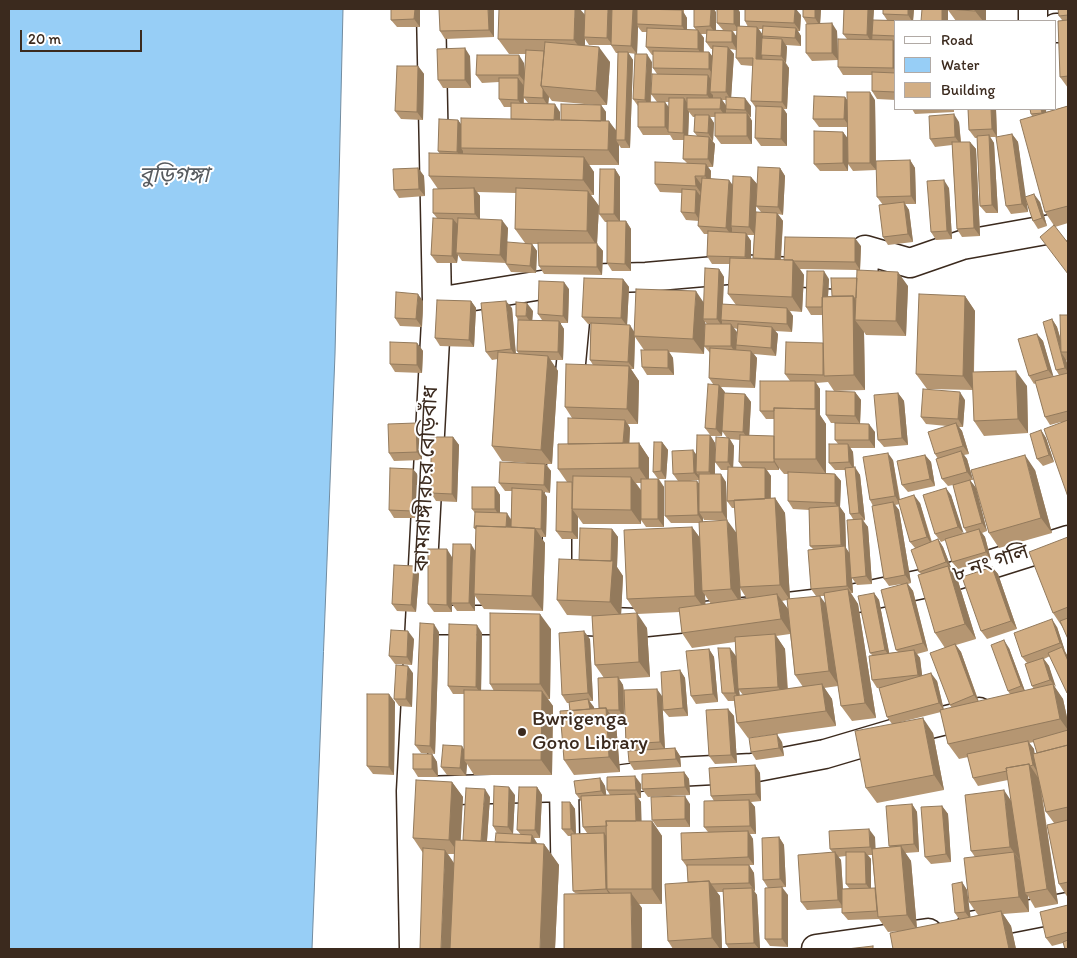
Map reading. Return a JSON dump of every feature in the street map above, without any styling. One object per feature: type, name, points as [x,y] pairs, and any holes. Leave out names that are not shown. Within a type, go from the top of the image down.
[{"type":"street","name":"কামরাঙ্গীরচর বেড়িবাঁধ","points":[[414,949],[410,791],[437,302],[431,9]]},
{"type":"street","points":[[437,302],[579,279],[646,277],[738,269],[862,276],[864,250],[910,263],[962,245],[1067,228]]},
{"type":"street","points":[[567,949],[564,787],[557,620],[557,510],[579,279]]},
{"type":"street","name":"৮ নং গলি","points":[[420,620],[557,620],[637,623],[847,600],[942,580],[1068,540]]},
{"type":"street","points":[[410,791],[564,787],[676,772],[752,768],[824,754],[906,730],[1001,707]]},
{"type":"street","points":[[816,949],[985,924],[1068,907]]},
{"type":"water","name":"বুড়িগঙ্গা","points":[[9,9],[343,9],[335,354],[312,949],[9,949]]},
{"type":"building","points":[[391,9],[415,9],[414,19],[391,20]]},
{"type":"building","points":[[439,9],[488,9],[489,30],[440,31]]},
{"type":"building","points":[[499,9],[575,9],[574,40],[498,39]]},
{"type":"building","points":[[585,9],[608,9],[607,38],[584,37]]},
{"type":"building","points":[[612,9],[633,9],[631,46],[611,45]]},
{"type":"building","points":[[637,9],[682,10],[682,26],[637,24]]},
{"type":"building","points":[[694,9],[711,9],[710,26],[694,27]]},
{"type":"building","points":[[717,9],[734,9],[734,24],[717,23]]},
{"type":"building","points":[[745,9],[795,9],[794,23],[745,21]]},
{"type":"building","points":[[803,9],[815,9],[815,18],[803,17]]},
{"type":"building","points":[[844,9],[868,9],[867,35],[843,34]]},
{"type":"building","points":[[883,9],[908,9],[908,15],[883,14]]},
{"type":"building","points":[[922,9],[942,9],[942,20],[921,20]]},
{"type":"building","points":[[947,9],[975,9],[975,11]]},
{"type":"building","points":[[1058,9],[1068,9],[1068,15],[1059,16]]},
{"type":"building","points":[[873,20],[894,21],[894,36],[872,35]]},
{"type":"building","points":[[1068,20],[1068,76],[1060,77],[1058,21]]},
{"type":"building","points":[[832,23],[832,53],[806,53],[806,24]]},
{"type":"building","points":[[737,26],[757,27],[756,59],[783,60],[782,102],[751,101],[753,58],[736,58]]},
{"type":"building","points":[[763,26],[796,28],[795,38],[762,36]]},
{"type":"building","points":[[647,28],[698,30],[698,49],[646,47]]},
{"type":"building","points":[[707,30],[732,31],[732,42],[706,42]]},
{"type":"building","points":[[762,38],[782,39],[781,56],[761,55]]},
{"type":"building","points":[[838,39],[893,40],[893,68],[838,67]]},
{"type":"building","points":[[545,42],[599,47],[596,91],[541,86]]},
{"type":"building","points":[[713,46],[728,47],[726,92],[710,92]]},
{"type":"building","points":[[465,48],[465,80],[438,80],[437,49]]},
{"type":"building","points":[[526,50],[544,51],[541,86],[543,98],[523,97]]},
{"type":"building","points":[[653,51],[709,52],[709,69],[653,68]]},
{"type":"building","points":[[618,52],[628,52],[625,140],[616,140]]},
{"type":"building","points":[[635,54],[647,54],[645,100],[633,99]]},
{"type":"building","points":[[477,55],[519,55],[519,75],[476,75]]},
{"type":"building","points":[[397,66],[418,66],[417,112],[395,111]]},
{"type":"building","points":[[872,72],[894,73],[894,92],[872,91]]},
{"type":"building","points":[[652,74],[708,75],[707,95],[651,94]]},
{"type":"building","points":[[499,78],[518,78],[518,100],[499,99]]},
{"type":"building","points":[[847,92],[870,92],[870,163],[848,163]]},
{"type":"building","points":[[814,96],[845,97],[844,119],[813,119]]},
{"type":"building","points":[[726,97],[745,98],[745,110],[726,109]]},
{"type":"building","points":[[669,98],[684,98],[683,133],[668,132]]},
{"type":"building","points":[[687,98],[721,98],[720,109],[687,109]]},
{"type":"building","points":[[638,102],[665,102],[665,127],[638,127]]},
{"type":"building","points":[[511,103],[555,104],[554,120],[511,119]]},
{"type":"building","points":[[561,104],[601,105],[601,121],[561,120]]},
{"type":"building","points":[[756,106],[782,107],[781,139],[755,138]]},
{"type":"building","points":[[1068,106],[1068,206],[1045,212],[1020,120]]},
{"type":"building","points":[[968,110],[991,110],[992,129],[969,130]]},
{"type":"building","points":[[1030,110],[1041,110],[1042,113],[1031,114]]},
{"type":"building","points":[[715,113],[747,113],[747,136],[715,136]]},
{"type":"building","points":[[954,114],[955,137],[930,139],[929,116]]},
{"type":"building","points":[[695,115],[709,115],[708,133],[694,132]]},
{"type":"building","points":[[461,118],[609,121],[608,150],[461,148]]},
{"type":"building","points":[[439,119],[458,120],[457,152],[438,151]]},
{"type":"building","points":[[814,131],[843,132],[843,163],[814,164]]},
{"type":"building","points":[[1012,134],[1022,204],[1006,206],[996,137]]},
{"type":"building","points":[[684,135],[709,137],[708,159],[683,159]]},
{"type":"building","points":[[989,135],[992,205],[980,206],[977,136]]},
{"type":"building","points":[[952,142],[970,142],[974,228],[957,229]]},
{"type":"building","points":[[429,153],[584,157],[583,180],[429,176]]},
{"type":"building","points":[[910,160],[911,196],[877,197],[876,161]]},
{"type":"building","points":[[655,162],[706,164],[705,176],[695,176],[696,186],[655,184]]},
{"type":"building","points":[[758,167],[780,168],[778,207],[756,206]]},
{"type":"building","points":[[418,168],[419,189],[394,190],[393,169]]},
{"type":"building","points":[[600,169],[615,169],[614,214],[599,214]]},
{"type":"building","points":[[733,176],[751,177],[749,227],[731,226]]},
{"type":"building","points":[[702,178],[729,180],[726,228],[698,226]]},
{"type":"building","points":[[944,180],[947,231],[931,232],[927,181]]},
{"type":"building","points":[[474,188],[475,214],[433,213],[433,189]]},
{"type":"building","points":[[516,188],[588,191],[587,231],[515,229]]},
{"type":"building","points":[[682,189],[696,190],[695,213],[681,212]]},
{"type":"building","points":[[1034,194],[1042,218],[1033,221],[1025,197]]},
{"type":"building","points":[[904,202],[908,234],[883,237],[879,205]]},
{"type":"building","points":[[756,212],[777,213],[775,259],[753,258]]},
{"type":"building","points":[[433,218],[453,219],[452,256],[431,255]]},
{"type":"building","points":[[458,218],[502,220],[500,255],[456,253]]},
{"type":"building","points":[[607,221],[626,221],[625,264],[607,263]]},
{"type":"building","points":[[1054,225],[1068,243],[1068,274],[1040,237]]},
{"type":"building","points":[[708,231],[746,233],[745,257],[707,256]]},
{"type":"building","points":[[785,237],[855,238],[855,262],[784,260]]},
{"type":"building","points":[[507,242],[532,244],[530,266],[506,264]]},
{"type":"building","points":[[538,243],[597,243],[597,267],[539,266]]},
{"type":"building","points":[[730,258],[793,260],[792,297],[728,294]]},
{"type":"building","points":[[705,268],[719,269],[717,319],[703,319]]},
{"type":"building","points":[[857,270],[898,272],[896,321],[855,320]]},
{"type":"building","points":[[807,271],[824,271],[822,307],[806,307]]},
{"type":"building","points":[[584,278],[623,279],[621,318],[582,317]]},
{"type":"building","points":[[831,278],[857,278],[856,298],[853,296],[832,296]]},
{"type":"building","points":[[539,281],[564,282],[563,316],[538,314]]},
{"type":"building","points":[[636,289],[696,291],[693,339],[634,336]]},
{"type":"building","points":[[396,292],[418,294],[416,319],[395,318]]},
{"type":"building","points":[[919,294],[965,296],[963,376],[916,374]]},
{"type":"building","points":[[853,296],[854,375],[824,376],[822,297]]},
{"type":"building","points":[[437,300],[471,301],[469,340],[435,338]]},
{"type":"building","points":[[506,301],[511,349],[486,352],[481,303]]},
{"type":"building","points":[[516,302],[527,303],[526,316],[516,316]]},
{"type":"building","points":[[722,304],[787,308],[787,324],[721,320]]},
{"type":"building","points":[[1060,315],[1068,315],[1068,352],[1061,352]]},
{"type":"building","points":[[1052,319],[1065,368],[1056,370],[1043,322]]},
{"type":"building","points":[[518,320],[559,321],[558,352],[517,351]]},
{"type":"building","points":[[591,323],[630,325],[628,362],[590,360]]},
{"type":"building","points":[[705,324],[731,324],[731,346],[704,346]]},
{"type":"building","points":[[738,324],[772,327],[771,348],[736,345]]},
{"type":"building","points":[[1037,334],[1048,370],[1029,376],[1018,339]]},
{"type":"building","points":[[390,342],[417,343],[417,365],[390,364]]},
{"type":"building","points":[[786,342],[823,343],[823,375],[785,374]]},
{"type":"building","points":[[710,348],[751,351],[750,381],[709,378]]},
{"type":"building","points":[[641,350],[668,350],[668,368],[642,367]]},
{"type":"building","points":[[498,352],[548,356],[541,450],[492,446]]},
{"type":"building","points":[[566,364],[629,366],[627,409],[565,407]]},
{"type":"building","points":[[1016,371],[1018,419],[974,421],[972,372]]},
{"type":"building","points":[[1068,373],[1068,411],[1045,417],[1035,381]]},
{"type":"building","points":[[760,381],[815,381],[815,409],[774,408],[774,411],[760,411]]},
{"type":"building","points":[[708,384],[719,385],[716,429],[705,428]]},
{"type":"building","points":[[923,389],[960,392],[958,419],[921,417]]},
{"type":"building","points":[[826,391],[855,392],[855,416],[826,415]]},
{"type":"building","points":[[724,393],[745,394],[743,432],[722,431]]},
{"type":"building","points":[[898,393],[902,438],[878,440],[874,395]]},
{"type":"building","points":[[774,408],[816,409],[816,459],[774,459]]},
{"type":"building","points":[[568,418],[625,420],[623,443],[568,444]]},
{"type":"building","points":[[1068,420],[1068,497],[1044,429]]},
{"type":"building","points":[[416,423],[417,452],[389,453],[388,424]]},
{"type":"building","points":[[835,423],[869,424],[869,440],[835,440]]},
{"type":"building","points":[[956,423],[963,446],[935,454],[928,432]]},
{"type":"building","points":[[1041,430],[1049,455],[1037,459],[1030,434]]},
{"type":"building","points":[[697,435],[710,435],[709,472],[696,472]]},
{"type":"building","points":[[740,435],[774,436],[774,462],[739,462]]},
{"type":"building","points":[[431,437],[453,437],[452,494],[431,493]]},
{"type":"building","points":[[716,437],[729,438],[728,462],[715,462]]},
{"type":"building","points":[[654,442],[662,442],[661,471],[653,472]]},
{"type":"building","points":[[639,443],[639,468],[558,469],[558,444]]},
{"type":"building","points":[[829,444],[848,444],[849,462],[829,463]]},
{"type":"building","points":[[693,450],[694,473],[673,474],[672,451]]},
{"type":"building","points":[[961,451],[967,472],[942,479],[936,459]]},
{"type":"building","points":[[888,453],[895,496],[870,500],[863,457]]},
{"type":"building","points":[[925,455],[930,479],[902,485],[897,461]]},
{"type":"building","points":[[1025,455],[1041,518],[989,533],[971,470]]},
{"type":"building","points":[[500,462],[545,464],[544,485],[499,483]]},
{"type":"building","points":[[728,467],[765,468],[765,499],[727,501]]},
{"type":"building","points":[[855,467],[859,513],[850,514],[845,468]]},
{"type":"building","points":[[390,468],[413,469],[412,511],[389,510]]},
{"type":"building","points":[[788,472],[835,474],[835,503],[788,501]]},
{"type":"building","points":[[699,474],[721,474],[722,512],[699,512]]},
{"type":"building","points":[[573,476],[631,477],[631,510],[572,509]]},
{"type":"building","points":[[641,479],[658,479],[658,519],[641,519]]},
{"type":"building","points":[[970,480],[982,523],[964,528],[953,485]]},
{"type":"building","points":[[665,481],[697,481],[698,515],[665,516]]},
{"type":"building","points":[[557,482],[572,482],[572,532],[556,531]]},
{"type":"building","points":[[472,487],[495,487],[495,509],[472,509]]},
{"type":"building","points":[[512,488],[542,490],[541,529],[511,527]]},
{"type":"building","points":[[946,488],[958,527],[935,534],[923,495]]},
{"type":"building","points":[[914,495],[927,537],[910,542],[898,500]]},
{"type":"building","points":[[775,498],[780,585],[740,587],[734,500]]},
{"type":"building","points":[[893,502],[905,575],[884,579],[872,506]]},
{"type":"building","points":[[839,506],[841,545],[810,546],[809,508]]},
{"type":"building","points":[[475,512],[507,513],[506,527],[476,526],[474,528]]},
{"type":"building","points":[[862,519],[866,576],[851,578],[847,520]]},
{"type":"building","points":[[727,520],[731,589],[702,591],[699,522]]},
{"type":"building","points":[[476,526],[535,528],[532,596],[474,594]]},
{"type":"building","points":[[692,527],[695,596],[627,599],[624,530]]},
{"type":"building","points":[[580,528],[612,529],[611,561],[579,560]]},
{"type":"building","points":[[979,529],[986,552],[952,562],[945,539]]},
{"type":"building","points":[[1068,537],[1068,607],[1053,613],[1029,552]]},
{"type":"building","points":[[938,539],[946,562],[919,572],[911,550]]},
{"type":"building","points":[[453,544],[471,544],[469,603],[451,603]]},
{"type":"building","points":[[845,546],[847,586],[811,589],[808,550]]},
{"type":"building","points":[[428,549],[447,549],[447,605],[428,604]]},
{"type":"building","points":[[559,559],[613,561],[610,602],[557,600]]},
{"type":"building","points":[[394,565],[414,566],[411,605],[392,604]]},
{"type":"building","points":[[948,566],[965,624],[935,633],[918,575]]},
{"type":"building","points":[[992,567],[1011,621],[981,631],[962,577]]},
{"type":"building","points":[[907,583],[923,643],[896,650],[881,590]]},
{"type":"building","points":[[848,589],[865,703],[841,706],[824,593]]},
{"type":"building","points":[[874,593],[885,650],[870,653],[858,596]]},
{"type":"building","points":[[777,594],[781,619],[682,633],[679,608]]},
{"type":"building","points":[[820,596],[829,671],[795,675],[787,599]]},
{"type":"building","points":[[490,613],[540,614],[540,684],[490,684]]},
{"type":"building","points":[[637,613],[639,662],[595,665],[592,616]]},
{"type":"building","points":[[1068,618],[1068,639],[1060,621]]},
{"type":"building","points":[[1052,619],[1060,643],[1022,657],[1014,633]]},
{"type":"building","points":[[420,623],[434,624],[430,746],[415,745]]},
{"type":"building","points":[[449,624],[477,625],[476,687],[448,686]]},
{"type":"building","points":[[391,630],[408,631],[407,657],[389,656]]},
{"type":"building","points":[[584,631],[588,693],[562,695],[559,633]]},
{"type":"building","points":[[775,634],[778,687],[738,689],[735,637]]},
{"type":"building","points":[[1004,640],[1021,686],[1008,691],[991,645]]},
{"type":"building","points":[[955,644],[974,695],[950,705],[930,653]]},
{"type":"building","points":[[1062,647],[1068,661],[1068,693],[1048,653]]},
{"type":"building","points":[[718,648],[730,648],[735,693],[722,693]]},
{"type":"building","points":[[709,649],[713,694],[691,696],[686,651]]},
{"type":"building","points":[[914,650],[918,675],[872,680],[869,656]]},
{"type":"building","points":[[1043,658],[1050,680],[1032,686],[1025,664]]},
{"type":"building","points":[[396,665],[408,666],[406,699],[394,699]]},
{"type":"building","points":[[680,670],[683,708],[663,710],[661,672]]},
{"type":"building","points":[[931,673],[939,703],[887,717],[879,688]]},
{"type":"building","points":[[618,677],[619,710],[599,708],[598,678]]},
{"type":"building","points":[[822,684],[826,711],[737,723],[734,696]]},
{"type":"building","points":[[1053,684],[1060,719],[948,744],[940,710]]},
{"type":"building","points":[[657,689],[660,742],[626,744],[624,690]]},
{"type":"building","points":[[464,690],[542,691],[541,760],[464,760]]},
{"type":"building","points":[[367,694],[389,694],[389,767],[367,766]]},
{"type":"building","points":[[588,699],[590,709],[570,711],[569,702]]},
{"type":"building","points":[[606,708],[609,757],[564,760],[560,711]]},
{"type":"building","points":[[728,709],[731,755],[709,756],[706,710]]},
{"type":"building","points":[[923,718],[934,775],[866,788],[855,731]]},
{"type":"building","points":[[1068,730],[1068,745],[1037,753],[1033,740]]},
{"type":"building","points":[[777,734],[779,748],[751,752],[749,738]]},
{"type":"building","points":[[1028,741],[1033,765],[1006,768],[1007,771],[973,778],[967,754]]},
{"type":"building","points":[[443,745],[462,746],[460,768],[441,767]]},
{"type":"building","points":[[1068,745],[1068,807],[1046,812],[1033,754]]},
{"type":"building","points":[[675,748],[676,759],[629,762],[628,751]]},
{"type":"building","points":[[413,754],[432,754],[432,769],[413,769]]},
{"type":"building","points":[[1029,764],[1047,889],[1025,893],[1006,768]]},
{"type":"building","points":[[755,765],[756,794],[711,796],[709,768]]},
{"type":"building","points":[[684,772],[685,787],[642,789],[642,774]]},
{"type":"building","points":[[635,776],[636,790],[607,790],[607,777]]},
{"type":"building","points":[[600,778],[601,791],[576,794],[574,781]]},
{"type":"building","points":[[416,780],[452,782],[449,840],[413,838]]},
{"type":"building","points":[[494,786],[509,787],[508,827],[493,826]]},
{"type":"building","points":[[519,787],[537,787],[535,830],[517,830]]},
{"type":"building","points":[[466,788],[485,789],[481,841],[463,840]]},
{"type":"building","points":[[1004,790],[1010,847],[971,851],[965,795]]},
{"type":"building","points":[[635,794],[636,821],[606,821],[607,826],[583,827],[581,796]]},
{"type":"building","points":[[685,796],[685,819],[652,820],[651,797]]},
{"type":"building","points":[[749,800],[750,826],[704,827],[704,801]]},
{"type":"building","points":[[562,802],[570,802],[571,829],[562,829]]},
{"type":"building","points":[[912,804],[914,844],[889,846],[886,806]]},
{"type":"building","points":[[942,806],[946,854],[925,857],[921,807]]},
{"type":"building","points":[[1068,820],[1068,882],[1059,884],[1047,825]]},
{"type":"building","points":[[606,821],[652,821],[652,889],[607,889]]},
{"type":"building","points":[[869,829],[870,847],[830,849],[829,831]]},
{"type":"building","points":[[748,831],[748,857],[682,860],[681,833]]},
{"type":"building","points":[[496,833],[532,835],[531,843],[495,842]]},
{"type":"building","points":[[604,833],[606,889],[573,891],[571,834]]},
{"type":"building","points":[[779,837],[780,879],[763,880],[762,838]]},
{"type":"building","points":[[455,840],[544,844],[540,949],[450,949]]},
{"type":"building","points":[[901,846],[907,915],[878,917],[872,849]]},
{"type":"building","points":[[423,848],[445,850],[441,949],[420,949]]},
{"type":"building","points":[[835,852],[838,900],[801,902],[798,855]]},
{"type":"building","points":[[846,852],[865,852],[866,884],[846,884]]},
{"type":"building","points":[[1014,852],[1019,897],[969,902],[964,858]]},
{"type":"building","points":[[687,865],[749,865],[749,883],[711,884],[709,881],[688,882]]},
{"type":"building","points":[[709,881],[712,938],[668,941],[665,884]]},
{"type":"building","points":[[962,882],[965,912],[955,913],[952,884]]},
{"type":"building","points":[[782,887],[782,939],[765,939],[765,888]]},
{"type":"building","points":[[752,888],[754,943],[726,944],[723,889]]},
{"type":"building","points":[[875,888],[877,911],[842,913],[842,889]]},
{"type":"building","points":[[631,893],[632,949],[564,949],[564,894]]},
{"type":"building","points":[[1068,905],[1068,932],[1046,938],[1040,912]]},
{"type":"building","points":[[1001,911],[1009,949],[893,949],[890,933]]},
{"type":"building","points":[[1068,940],[1068,949],[1065,949],[1063,942]]},
{"type":"building","points":[[873,946],[873,949],[847,949]]},
{"type":"place","name":"Bwrigenga Gono Library","points":[[522,732]]}]
